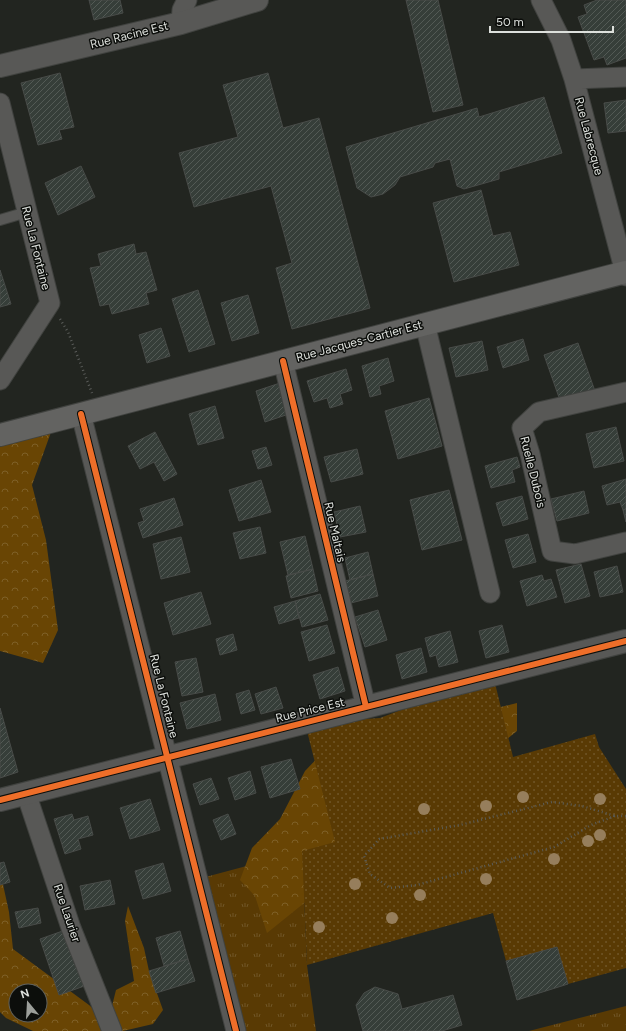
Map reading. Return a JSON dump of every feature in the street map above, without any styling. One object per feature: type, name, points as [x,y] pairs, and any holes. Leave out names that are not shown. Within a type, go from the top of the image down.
[{"type":"main road","name":"Rue Jacques-Cartier Est","points":[[0,435],[424,324],[626,273]]},
{"type":"street","points":[[181,23],[182,10],[187,0]]},
{"type":"street","name":"Rue Racine Est","points":[[0,66],[181,23],[257,0]]},
{"type":"street","name":"Rue Labrecque","points":[[541,0],[561,40],[574,79],[626,273]]},
{"type":"street","points":[[574,79],[626,77]]},
{"type":"street","name":"Rue La Fontaine","points":[[0,103],[50,303],[0,380]]},
{"type":"street","points":[[424,324],[490,593]]},
{"type":"street","name":"Rue Maltais","points":[[284,361],[366,707]]},
{"type":"street","name":"Ruelle Dubois","points":[[626,392],[540,412],[522,428],[530,454],[552,551],[575,554],[626,542]]},
{"type":"street","name":"Rue La Fontaine","points":[[90,412],[168,757],[236,1031]]},
{"type":"street","name":"Rue Price Est","points":[[8,798],[626,641]]},
{"type":"street","name":"Rue Laurier","points":[[8,798],[71,928],[112,1031]]},
{"type":"lane","points":[[0,220],[27,212]]},
{"type":"path","points":[[50,303],[68,332],[90,412]]},
{"type":"path","points":[[615,816],[591,825],[554,847],[417,885],[390,888],[370,874],[364,856],[379,839],[460,825],[552,802],[582,806],[615,816],[626,816]]},
{"type":"green space","points":[[55,421],[32,485],[46,540],[58,630],[43,663],[0,651],[0,435]]},
{"type":"green space","points":[[493,675],[513,757],[595,734],[599,747],[626,789],[626,968],[568,984],[557,947],[506,961],[493,913],[307,965],[302,851],[335,842],[305,723],[380,718]]},
{"type":"green space","points":[[517,703],[517,731],[267,933],[255,896],[240,880],[252,848],[280,819],[305,771],[327,748]]},
{"type":"green space","points":[[302,851],[307,965],[316,1031],[236,1031],[198,879]]},
{"type":"green space","points":[[0,879],[2,880],[9,912],[13,949],[89,1005],[108,1022],[116,990],[134,981],[125,921],[128,906],[144,948],[149,971],[163,1010],[153,1024],[123,1031],[33,1031],[16,1023],[48,1023],[48,983],[8,983],[8,1019],[0,1012]]},
{"type":"green space","points":[[626,1006],[626,1031],[529,1031]]},
{"type":"building","points":[[89,0],[120,0],[123,13],[94,20]]},
{"type":"building","points":[[406,0],[438,0],[463,105],[433,112]]},
{"type":"building","points":[[597,0],[626,0],[626,58],[607,65],[604,57],[594,60],[578,17],[587,14],[584,5]]},
{"type":"building","points":[[60,73],[74,127],[59,130],[62,139],[38,145],[21,83]]},
{"type":"building","points":[[268,73],[283,128],[319,118],[370,308],[292,329],[276,268],[292,263],[271,186],[194,207],[179,153],[238,137],[223,85]]},
{"type":"building","points":[[544,97],[562,153],[499,172],[499,179],[464,189],[457,186],[450,159],[435,163],[433,167],[400,177],[395,185],[383,194],[371,197],[357,188],[346,147],[477,108],[479,117]]},
{"type":"building","points":[[626,100],[626,131],[608,133],[604,103]]},
{"type":"building","points":[[81,166],[95,197],[58,215],[45,183]]},
{"type":"building","points":[[481,190],[493,236],[510,232],[519,265],[454,282],[433,203]]},
{"type":"building","points":[[134,244],[136,254],[146,252],[157,290],[146,293],[149,304],[112,314],[109,304],[100,306],[90,268],[101,266],[98,254]]},
{"type":"building","points":[[0,270],[11,304],[0,307]]},
{"type":"building","points":[[198,290],[215,344],[189,352],[172,299]]},
{"type":"building","points":[[248,295],[259,333],[232,341],[221,303]]},
{"type":"building","points":[[161,328],[170,356],[147,363],[139,335]]},
{"type":"building","points":[[523,339],[529,360],[503,368],[497,347]]},
{"type":"building","points":[[482,341],[488,370],[456,377],[449,348]]},
{"type":"building","points":[[578,343],[596,394],[562,406],[544,355]]},
{"type":"building","points":[[388,358],[394,381],[379,386],[381,394],[370,397],[362,366]]},
{"type":"building","points":[[346,369],[352,390],[340,394],[343,404],[330,408],[327,398],[314,402],[307,381]]},
{"type":"building","points":[[280,383],[289,414],[265,422],[256,391]]},
{"type":"building","points":[[429,398],[442,446],[398,459],[385,411]]},
{"type":"building","points":[[215,406],[224,438],[198,445],[189,414]]},
{"type":"building","points":[[616,427],[624,461],[594,468],[586,434]]},
{"type":"building","points":[[155,432],[177,474],[164,481],[154,462],[140,469],[128,446]]},
{"type":"building","points":[[266,447],[272,465],[258,469],[252,451]]},
{"type":"building","points":[[357,449],[363,474],[331,482],[324,457]]},
{"type":"building","points":[[517,457],[520,467],[512,470],[515,482],[491,488],[485,466]]},
{"type":"building","points":[[626,479],[626,509],[623,510],[620,502],[607,505],[602,486]]},
{"type":"building","points":[[261,480],[271,512],[239,521],[229,490]]},
{"type":"building","points":[[449,490],[462,540],[422,550],[410,500]]},
{"type":"building","points":[[584,491],[589,513],[557,521],[551,499]]},
{"type":"building","points":[[522,496],[528,519],[503,526],[496,503]]},
{"type":"building","points":[[174,498],[183,525],[143,538],[138,523],[144,521],[140,509]]},
{"type":"building","points":[[360,506],[366,532],[340,537],[334,512]]},
{"type":"building","points":[[626,509],[626,522],[623,510]]},
{"type":"building","points":[[260,527],[266,553],[240,559],[233,533]]},
{"type":"building","points":[[528,534],[536,562],[513,568],[505,540]]},
{"type":"building","points":[[305,536],[313,569],[288,575],[280,542]]},
{"type":"building","points":[[181,537],[190,572],[161,579],[153,544]]},
{"type":"building","points":[[368,552],[373,574],[350,580],[345,558]]},
{"type":"building","points":[[581,564],[590,596],[565,603],[556,570]]},
{"type":"building","points":[[617,566],[623,592],[600,597],[594,572]]},
{"type":"building","points":[[313,569],[318,591],[291,598],[286,576]]},
{"type":"building","points":[[373,574],[378,596],[351,603],[345,581]]},
{"type":"building","points":[[542,575],[544,581],[551,579],[557,597],[527,606],[520,581]]},
{"type":"building","points":[[201,592],[211,624],[173,635],[164,603]]},
{"type":"building","points":[[320,594],[328,620],[302,627],[295,601]]},
{"type":"building","points":[[295,601],[299,618],[279,624],[274,607]]},
{"type":"building","points":[[378,610],[387,640],[365,647],[355,617]]},
{"type":"building","points":[[327,625],[335,653],[309,661],[301,632]]},
{"type":"building","points":[[502,625],[509,652],[486,658],[479,631]]},
{"type":"building","points":[[450,631],[458,662],[439,667],[436,655],[430,657],[425,638]]},
{"type":"building","points":[[233,634],[237,650],[220,655],[216,639]]},
{"type":"building","points":[[421,648],[427,672],[402,679],[396,655]]},
{"type":"building","points":[[196,658],[203,692],[182,696],[175,662]]},
{"type":"building","points":[[338,667],[345,691],[320,699],[313,675]]},
{"type":"building","points":[[276,687],[283,708],[261,714],[255,694]]},
{"type":"building","points":[[249,690],[255,710],[241,714],[236,694]]},
{"type":"building","points":[[215,694],[221,720],[187,729],[180,703]]},
{"type":"building","points":[[0,708],[18,772],[0,778]]},
{"type":"building","points":[[291,759],[300,789],[270,798],[261,767]]},
{"type":"building","points":[[250,771],[256,793],[235,800],[228,778]]},
{"type":"building","points":[[211,778],[219,799],[200,805],[193,784]]},
{"type":"building","points":[[150,799],[160,830],[130,839],[120,808]]},
{"type":"building","points":[[72,814],[74,820],[88,816],[93,835],[78,839],[81,849],[65,854],[54,819]]},
{"type":"building","points":[[228,814],[236,834],[221,840],[213,820]]},
{"type":"building","points":[[4,862],[10,882],[0,885],[0,863]]},
{"type":"building","points":[[163,863],[171,891],[143,899],[135,871]]},
{"type":"building","points":[[110,880],[115,904],[85,910],[80,886]]},
{"type":"building","points":[[38,908],[41,923],[19,928],[15,912]]},
{"type":"building","points":[[71,928],[90,984],[59,995],[40,939]]},
{"type":"building","points":[[180,931],[188,959],[164,966],[156,938]]},
{"type":"building","points":[[557,947],[568,984],[517,1000],[506,961]]},
{"type":"building","points":[[188,959],[195,981],[156,993],[149,971]]},
{"type":"building","points":[[375,987],[398,994],[402,1009],[453,995],[462,1025],[442,1031],[363,1031],[356,1005],[364,993]]},
{"type":"cycle path","points":[[283,361],[366,707]]},
{"type":"cycle path","points":[[81,414],[236,1031]]},
{"type":"cycle path","points":[[0,800],[626,641]]}]
